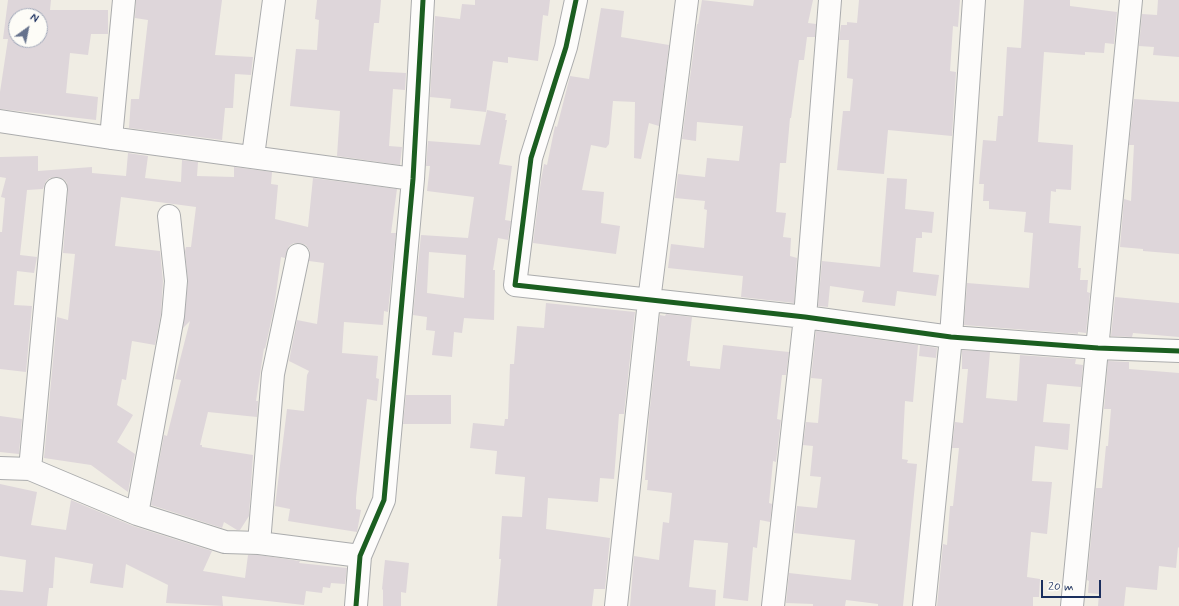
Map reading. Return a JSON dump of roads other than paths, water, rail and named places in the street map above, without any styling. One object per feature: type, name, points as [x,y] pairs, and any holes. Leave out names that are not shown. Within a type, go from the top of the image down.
[{"type":"street","points":[[111,138],[124,0]]},
{"type":"street","points":[[253,156],[274,0]]},
{"type":"street","points":[[356,606],[360,556],[384,500],[413,179],[423,0]]},
{"type":"street","points":[[576,0],[566,47],[531,158],[515,285],[649,301],[805,317],[951,337],[1098,348],[1179,351]]},
{"type":"street","points":[[616,606],[649,301],[688,0]]},
{"type":"street","points":[[773,606],[805,317],[830,0]]},
{"type":"street","points":[[924,606],[951,337],[974,0]]},
{"type":"street","points":[[1072,606],[1131,0]]},
{"type":"street","points":[[0,121],[111,138],[253,156],[413,179]]},
{"type":"street","points":[[30,469],[56,189]]},
{"type":"street","points":[[137,514],[173,316],[176,281],[169,216]]},
{"type":"street","points":[[259,543],[273,374],[298,255]]},
{"type":"street","points":[[0,468],[30,469],[137,514],[225,542],[259,543],[360,556]]}]
